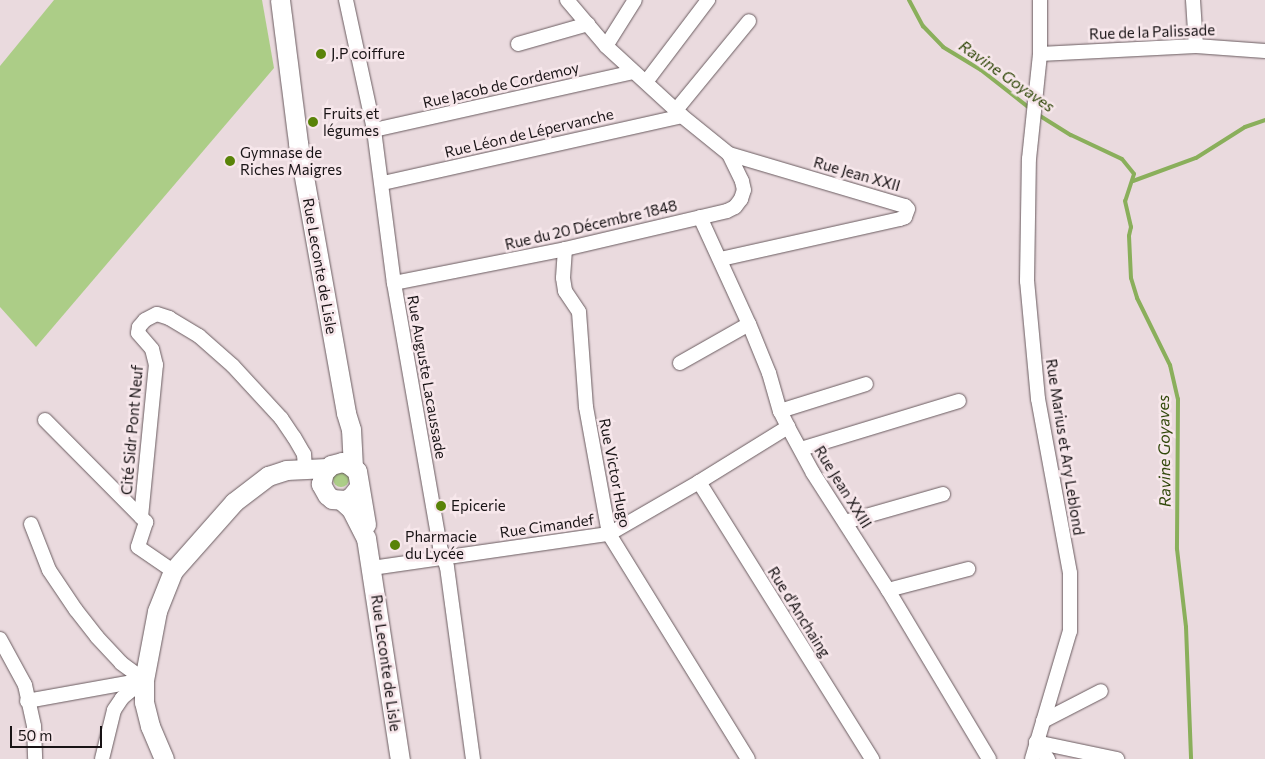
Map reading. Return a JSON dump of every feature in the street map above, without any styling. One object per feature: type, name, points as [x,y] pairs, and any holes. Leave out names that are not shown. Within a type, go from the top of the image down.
[{"type":"main road","name":"Rue Leconte de Lisle","points":[[280,0],[298,144],[346,413],[351,429],[353,467]]},
{"type":"main road","name":"Rue Leconte de Lisle","points":[[328,472],[342,445],[346,413]]},
{"type":"main road","points":[[268,476],[295,476],[328,472],[342,462],[353,467],[359,477],[358,488],[351,497],[341,500],[327,495],[328,472]]},
{"type":"main road","points":[[164,759],[150,726],[144,702],[144,680],[156,611],[173,571],[234,502],[268,476],[286,470],[305,469],[328,472]]},
{"type":"main road","name":"Rue Leconte de Lisle","points":[[358,488],[368,528],[366,538]]},
{"type":"main road","name":"Rue Leconte de Lisle","points":[[341,500],[351,509],[366,538],[400,759]]},
{"type":"street","name":"Rue Auguste Lacaussade","points":[[346,0],[374,130],[383,183],[394,283],[440,547],[447,566],[473,759]]},
{"type":"street","name":"Rue Jean XXII","points":[[568,0],[606,46],[679,113],[729,154],[905,206],[908,213],[900,219],[721,259]]},
{"type":"street","points":[[606,46],[635,0]]},
{"type":"street","points":[[646,82],[708,0]]},
{"type":"street","name":"Rue Marius et Ary Leblond","points":[[1032,759],[1070,631],[1070,573],[1038,399],[1027,281],[1031,134],[1040,54],[1040,0]]},
{"type":"street","points":[[1192,0],[1196,46]]},
{"type":"street","points":[[679,113],[749,20]]},
{"type":"street","points":[[518,44],[588,24]]},
{"type":"street","name":"Rue de la Palissade","points":[[1040,54],[1196,46],[1265,50]]},
{"type":"street","name":"Rue Jacob de Cordemoy","points":[[374,130],[634,72]]},
{"type":"street","name":"Rue Léon de Lépervanche","points":[[383,183],[679,113]]},
{"type":"street","name":"Rue du 20 Décembre 1848","points":[[394,283],[565,248],[727,211],[735,207],[741,199],[744,190],[742,181],[729,154]]},
{"type":"street","name":"Rue Jean XXIII","points":[[700,217],[721,259],[749,324],[769,373],[780,411],[800,449],[888,590],[989,759]]},
{"type":"street","name":"Rue Victor Hugo","points":[[565,248],[563,278],[565,291],[579,312],[586,407],[609,534],[748,759]]},
{"type":"street","name":"Cité Sidr Pont Neuf","points":[[141,516],[156,365],[152,349],[138,333],[139,327],[144,320],[157,314],[169,318],[199,336],[233,366],[281,418],[304,454],[305,469]]},
{"type":"street","points":[[680,363],[749,324]]},
{"type":"street","points":[[780,411],[866,384]]},
{"type":"street","points":[[800,449],[959,401]]},
{"type":"street","name":"Cité Sidr Pont Neuf","points":[[45,420],[146,522],[138,547],[173,571]]},
{"type":"street","name":"Rue Cimandef","points":[[372,568],[609,534],[699,482],[788,426]]},
{"type":"street","name":"Rue d'Anchaing","points":[[699,482],[872,759]]},
{"type":"street","points":[[845,522],[943,494]]},
{"type":"street","points":[[31,524],[49,570],[76,610],[97,637],[121,662],[144,680]]},
{"type":"street","points":[[888,590],[968,569]]},
{"type":"street","points":[[0,639],[25,685],[34,726],[36,759]]},
{"type":"street","points":[[27,701],[144,680]]},
{"type":"street","points":[[102,759],[114,710],[122,698],[144,680]]},
{"type":"street","points":[[1042,721],[1101,691]]},
{"type":"street","points":[[1036,742],[1048,759]]},
{"type":"street","points":[[1036,742],[1117,759]]},
{"type":"green space","points":[[54,0],[262,0],[274,68],[36,347],[0,307],[0,66]]},
{"type":"green space","points":[[338,471],[344,471],[349,476],[347,485],[338,487],[333,482],[333,476]]},
{"type":"waterway","name":"Ravine Goyaves","points":[[909,0],[923,26],[943,47],[981,70],[1032,110]]},
{"type":"waterway","name":"Ravine Goyaves","points":[[1037,114],[1071,135],[1122,159],[1134,174],[1125,201],[1131,227],[1129,236],[1131,278],[1137,298],[1170,365],[1178,399],[1177,549],[1186,627],[1191,759]]},
{"type":"waterway","points":[[1133,181],[1196,158],[1245,127],[1265,120]]},
{"type":"place","name":"J.P coiffure","points":[[321,54]]},
{"type":"place","name":"Fruits et légumes","points":[[313,122]]},
{"type":"place","name":"Gymnase de Riches Maigres","points":[[230,161]]},
{"type":"place","name":"Epicerie","points":[[441,506]]},
{"type":"place","name":"Pharmacie du Lycée","points":[[395,545]]}]
